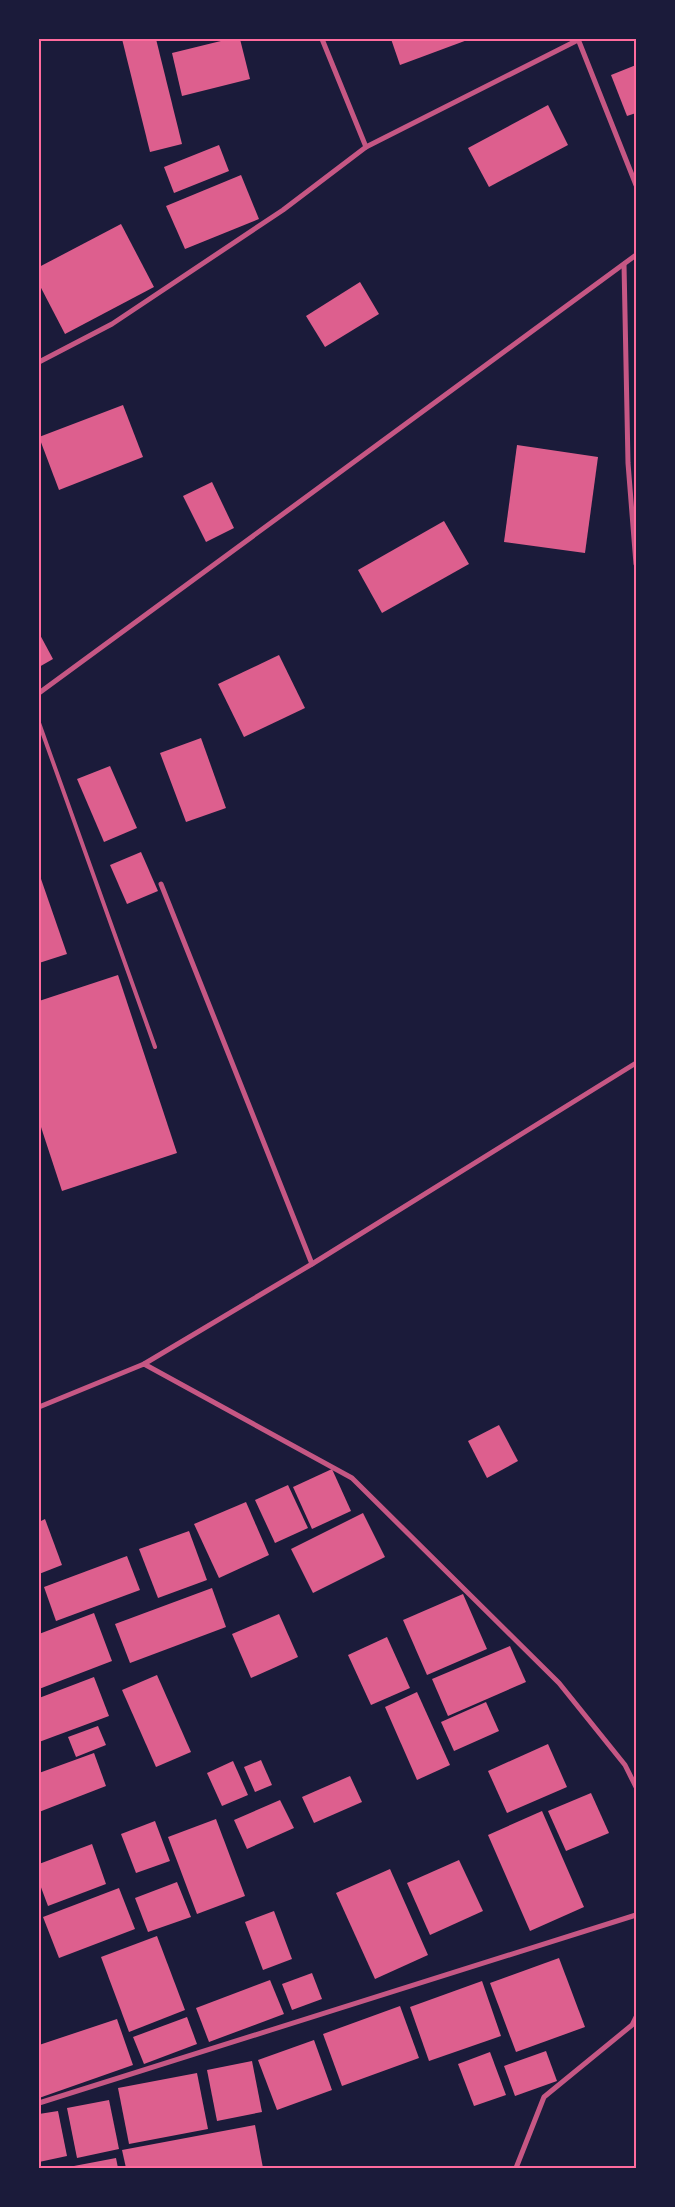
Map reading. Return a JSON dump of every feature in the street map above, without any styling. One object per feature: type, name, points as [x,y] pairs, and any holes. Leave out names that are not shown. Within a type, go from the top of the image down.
[{"type":"street","points":[[322,39],[366,147]]},
{"type":"street","points":[[39,362],[112,324],[283,210],[366,147],[578,39],[636,185]]},
{"type":"street","points":[[39,693],[636,255]]},
{"type":"street","points":[[624,264],[628,463],[636,564]]},
{"type":"street","points":[[161,884],[312,1264]]},
{"type":"street","points":[[39,1407],[144,1364],[312,1264],[636,1063]]},
{"type":"street","points":[[144,1364],[352,1478],[559,1683],[625,1765],[636,1787]]},
{"type":"street","points":[[39,2103],[636,1915]]},
{"type":"street","points":[[516,2168],[544,2097],[632,2025],[636,2017]]},
{"type":"lane","points":[[39,723],[155,1047]]},
{"type":"building","points":[[122,39],[156,39],[182,144],[150,152]]},
{"type":"building","points":[[229,39],[240,39],[250,79],[182,96],[172,53]]},
{"type":"building","points":[[391,39],[470,39],[400,65]]},
{"type":"building","points":[[636,65],[636,113],[627,116],[611,75]]},
{"type":"building","points":[[548,105],[568,145],[489,187],[468,148]]},
{"type":"building","points":[[219,145],[229,171],[174,193],[164,167]]},
{"type":"building","points":[[241,175],[259,219],[185,249],[166,206]]},
{"type":"building","points":[[121,224],[154,287],[65,334],[39,284],[39,267]]},
{"type":"building","points":[[360,282],[379,314],[325,347],[306,316]]},
{"type":"building","points":[[123,405],[143,457],[59,490],[39,437]]},
{"type":"building","points":[[517,445],[598,457],[585,553],[504,542]]},
{"type":"building","points":[[212,482],[234,528],[206,542],[183,496]]},
{"type":"building","points":[[444,521],[469,564],[382,613],[358,570]]},
{"type":"building","points":[[39,633],[53,659],[39,667]]},
{"type":"building","points":[[279,655],[305,708],[244,737],[218,684]]},
{"type":"building","points":[[201,738],[226,808],[186,822],[160,753]]},
{"type":"building","points":[[110,766],[137,828],[104,842],[77,779]]},
{"type":"building","points":[[141,852],[158,891],[127,904],[110,865]]},
{"type":"building","points":[[39,877],[67,954],[39,963]]},
{"type":"building","points":[[118,975],[177,1153],[62,1191],[39,1121],[39,1001]]},
{"type":"building","points":[[499,1425],[518,1461],[487,1478],[468,1441]]},
{"type":"building","points":[[332,1469],[351,1511],[312,1529],[293,1487]]},
{"type":"building","points":[[288,1485],[308,1528],[275,1543],[255,1500]]},
{"type":"building","points":[[246,1502],[269,1555],[219,1578],[194,1524]]},
{"type":"building","points":[[363,1513],[385,1557],[313,1593],[291,1549]]},
{"type":"building","points":[[45,1519],[62,1565],[39,1574],[39,1522]]},
{"type":"building","points":[[189,1531],[207,1580],[158,1598],[139,1549]]},
{"type":"building","points":[[127,1556],[140,1590],[56,1621],[44,1587]]},
{"type":"building","points":[[212,1588],[226,1627],[130,1663],[115,1624]]},
{"type":"building","points":[[463,1594],[487,1649],[427,1675],[403,1620]]},
{"type":"building","points":[[94,1613],[112,1661],[39,1689],[39,1634]]},
{"type":"building","points":[[279,1614],[298,1657],[251,1678],[232,1634]]},
{"type":"building","points":[[387,1637],[410,1688],[371,1705],[348,1655]]},
{"type":"building","points":[[510,1646],[526,1682],[448,1716],[432,1679]]},
{"type":"building","points":[[157,1675],[191,1752],[156,1767],[122,1690]]},
{"type":"building","points":[[94,1677],[109,1716],[39,1742],[39,1698]]},
{"type":"building","points":[[417,1692],[450,1765],[417,1780],[385,1707]]},
{"type":"building","points":[[486,1702],[499,1731],[454,1751],[441,1722]]},
{"type":"building","points":[[98,1726],[106,1745],[76,1757],[68,1737]]},
{"type":"building","points":[[548,1744],[567,1787],[507,1813],[488,1771]]},
{"type":"building","points":[[94,1753],[106,1786],[39,1812],[39,1773]]},
{"type":"building","points":[[261,1760],[272,1785],[255,1792],[244,1767]]},
{"type":"building","points":[[233,1761],[248,1795],[222,1806],[207,1773]]},
{"type":"building","points":[[350,1776],[362,1802],[314,1823],[302,1797]]},
{"type":"building","points":[[591,1793],[609,1833],[566,1851],[548,1811]]},
{"type":"building","points":[[280,1800],[294,1828],[247,1849],[234,1820]]},
{"type":"building","points":[[542,1811],[584,1907],[530,1931],[488,1835]]},
{"type":"building","points":[[216,1819],[245,1896],[197,1914],[168,1837]]},
{"type":"building","points":[[155,1821],[170,1861],[136,1873],[121,1834]]},
{"type":"building","points":[[92,1844],[106,1884],[48,1906],[39,1882],[39,1864]]},
{"type":"building","points":[[459,1860],[483,1911],[430,1935],[407,1883]]},
{"type":"building","points":[[390,1869],[428,1955],[375,1979],[336,1893]]},
{"type":"building","points":[[177,1882],[191,1917],[148,1932],[135,1898]]},
{"type":"building","points":[[119,1888],[135,1929],[59,1958],[43,1917]]},
{"type":"building","points":[[274,1911],[292,1959],[263,1970],[245,1922]]},
{"type":"building","points":[[157,1936],[185,2010],[129,2032],[101,1957]]},
{"type":"building","points":[[559,1958],[585,2027],[516,2052],[490,1983]]},
{"type":"building","points":[[312,1973],[322,1999],[292,2010],[282,1984]]},
{"type":"building","points":[[270,1980],[284,2014],[209,2042],[196,2008]]},
{"type":"building","points":[[482,1981],[501,2036],[429,2061],[410,2007]]},
{"type":"building","points":[[400,2006],[419,2058],[342,2086],[323,2034]]},
{"type":"building","points":[[187,2017],[197,2044],[144,2064],[133,2037]]},
{"type":"building","points":[[117,2019],[133,2065],[39,2098],[39,2045]]},
{"type":"building","points":[[314,2040],[332,2090],[277,2110],[258,2060]]},
{"type":"building","points":[[546,2051],[557,2081],[515,2096],[504,2066]]},
{"type":"building","points":[[490,2052],[506,2095],[474,2106],[458,2064]]},
{"type":"building","points":[[252,2061],[262,2112],[217,2121],[207,2070]]},
{"type":"building","points":[[197,2073],[208,2129],[129,2144],[118,2088]]},
{"type":"building","points":[[109,2100],[119,2149],[77,2158],[67,2108]]},
{"type":"building","points":[[58,2111],[67,2156],[39,2162],[39,2114]]},
{"type":"building","points":[[255,2125],[263,2168],[126,2168],[122,2150]]},
{"type":"building","points":[[116,2158],[118,2168],[75,2168],[74,2166]]}]
